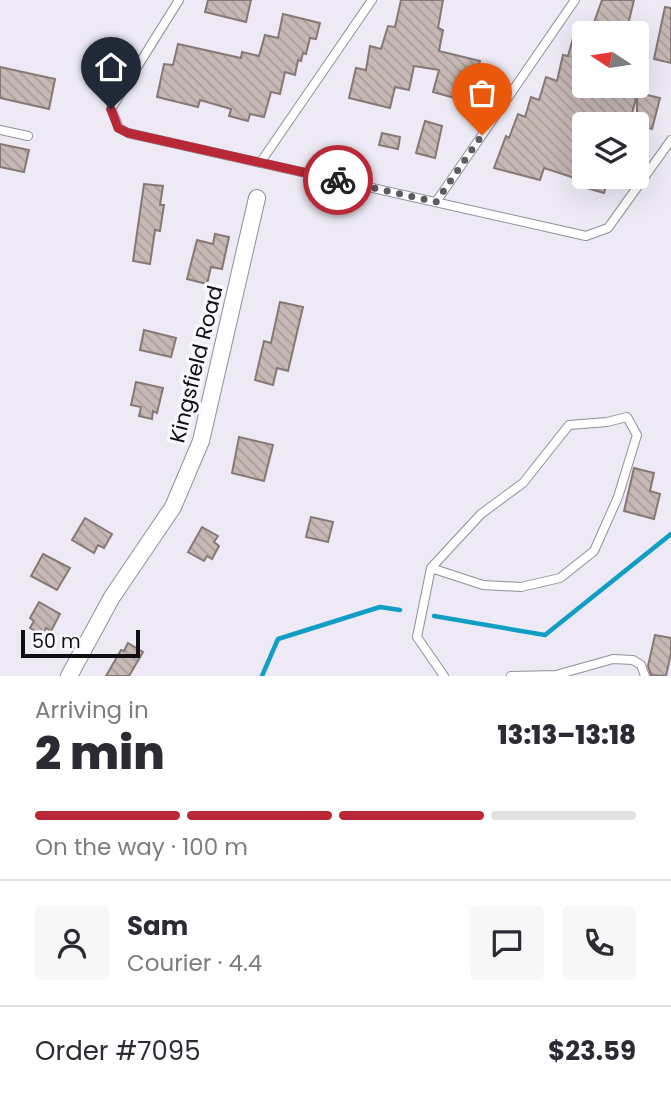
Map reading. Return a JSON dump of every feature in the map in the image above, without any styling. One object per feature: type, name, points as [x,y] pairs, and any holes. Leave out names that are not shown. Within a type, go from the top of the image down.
[{"type":"street","name":"Kingsfield Road","points":[[69,676],[112,597],[173,508],[201,441],[257,198]]},
{"type":"lane","points":[[179,0],[111,109],[118,128],[128,133],[586,236],[608,228],[671,140]]},
{"type":"lane","points":[[260,163],[373,0]]},
{"type":"lane","points":[[436,202],[575,0]]},
{"type":"lane","points":[[0,130],[29,136]]},
{"type":"lane","points":[[431,568],[483,585],[521,587],[560,578],[594,551],[618,497],[636,435],[627,417],[607,422],[569,425],[523,482],[481,514],[431,568],[417,637],[444,676]]},
{"type":"lane","points":[[511,676],[556,675],[613,659],[633,660],[641,665],[645,676]]},
{"type":"building","points":[[208,0],[251,0],[246,22],[205,12]]},
{"type":"building","points":[[401,0],[443,0],[438,28],[443,30],[439,51],[480,61],[471,95],[468,94],[466,101],[433,92],[439,70],[414,66],[409,90],[395,87],[390,108],[349,98],[356,68],[366,70],[370,46],[381,49],[388,26],[395,27]]},
{"type":"building","points":[[602,0],[634,0],[629,21],[594,21]]},
{"type":"building","points":[[665,7],[671,8],[671,63],[654,59]]},
{"type":"building","points":[[283,14],[320,23],[316,39],[310,38],[306,54],[303,53],[301,61],[298,60],[295,75],[285,72],[280,94],[271,92],[264,117],[250,114],[248,121],[229,116],[231,109],[200,100],[198,107],[157,97],[164,64],[173,65],[178,44],[241,58],[242,52],[259,56],[265,35],[278,38]]},
{"type":"building","points":[[572,42],[572,98],[636,98],[632,112],[572,112],[572,177],[544,168],[540,180],[494,168],[518,114],[525,117],[531,97],[539,100],[546,77],[557,81],[563,55],[568,56]]},
{"type":"building","points":[[0,67],[55,79],[49,109],[0,98]]},
{"type":"building","points":[[649,95],[660,98],[652,129],[649,128],[649,112],[637,112],[637,98],[649,98]]},
{"type":"building","points":[[425,121],[442,126],[435,158],[416,153]]},
{"type":"building","points":[[382,133],[400,137],[398,149],[379,145]]},
{"type":"building","points":[[0,144],[29,150],[24,172],[0,167]]},
{"type":"building","points":[[144,184],[163,186],[160,205],[164,205],[160,231],[155,230],[150,264],[133,261]]},
{"type":"building","points":[[215,234],[229,237],[222,269],[211,267],[207,284],[187,279],[197,240],[213,244]]},
{"type":"building","points":[[280,302],[303,307],[288,371],[277,368],[273,385],[255,380],[264,341],[271,343]]},
{"type":"building","points":[[144,330],[176,338],[171,357],[140,350]]},
{"type":"building","points":[[136,382],[163,388],[157,413],[153,411],[152,419],[139,416],[141,407],[131,405]]},
{"type":"building","points":[[239,437],[273,445],[264,481],[232,473]]},
{"type":"building","points":[[634,468],[654,473],[650,491],[660,494],[654,519],[624,511]]},
{"type":"building","points":[[311,517],[333,522],[328,542],[306,537]]},
{"type":"building","points":[[85,518],[112,534],[104,548],[98,545],[94,553],[72,540]]},
{"type":"building","points":[[202,527],[218,536],[214,542],[219,546],[212,559],[207,556],[204,561],[188,552]]},
{"type":"building","points":[[43,554],[70,568],[57,590],[31,576]]},
{"type":"building","points":[[39,602],[60,614],[51,631],[46,628],[42,635],[30,628],[34,621],[30,618]]},
{"type":"building","points":[[655,635],[671,638],[666,676],[651,675],[648,666]]},
{"type":"building","points":[[128,643],[143,652],[129,676],[106,676],[121,650],[124,651]]},
{"type":"waterway","points":[[434,616],[545,635],[671,534]]},
{"type":"waterway","points":[[262,676],[278,639],[380,607],[400,610]]},
{"type":"way so far","points":[[338,180],[436,202],[482,135]]},
{"type":"route","points":[[111,109],[118,128],[128,133],[338,180]]}]
